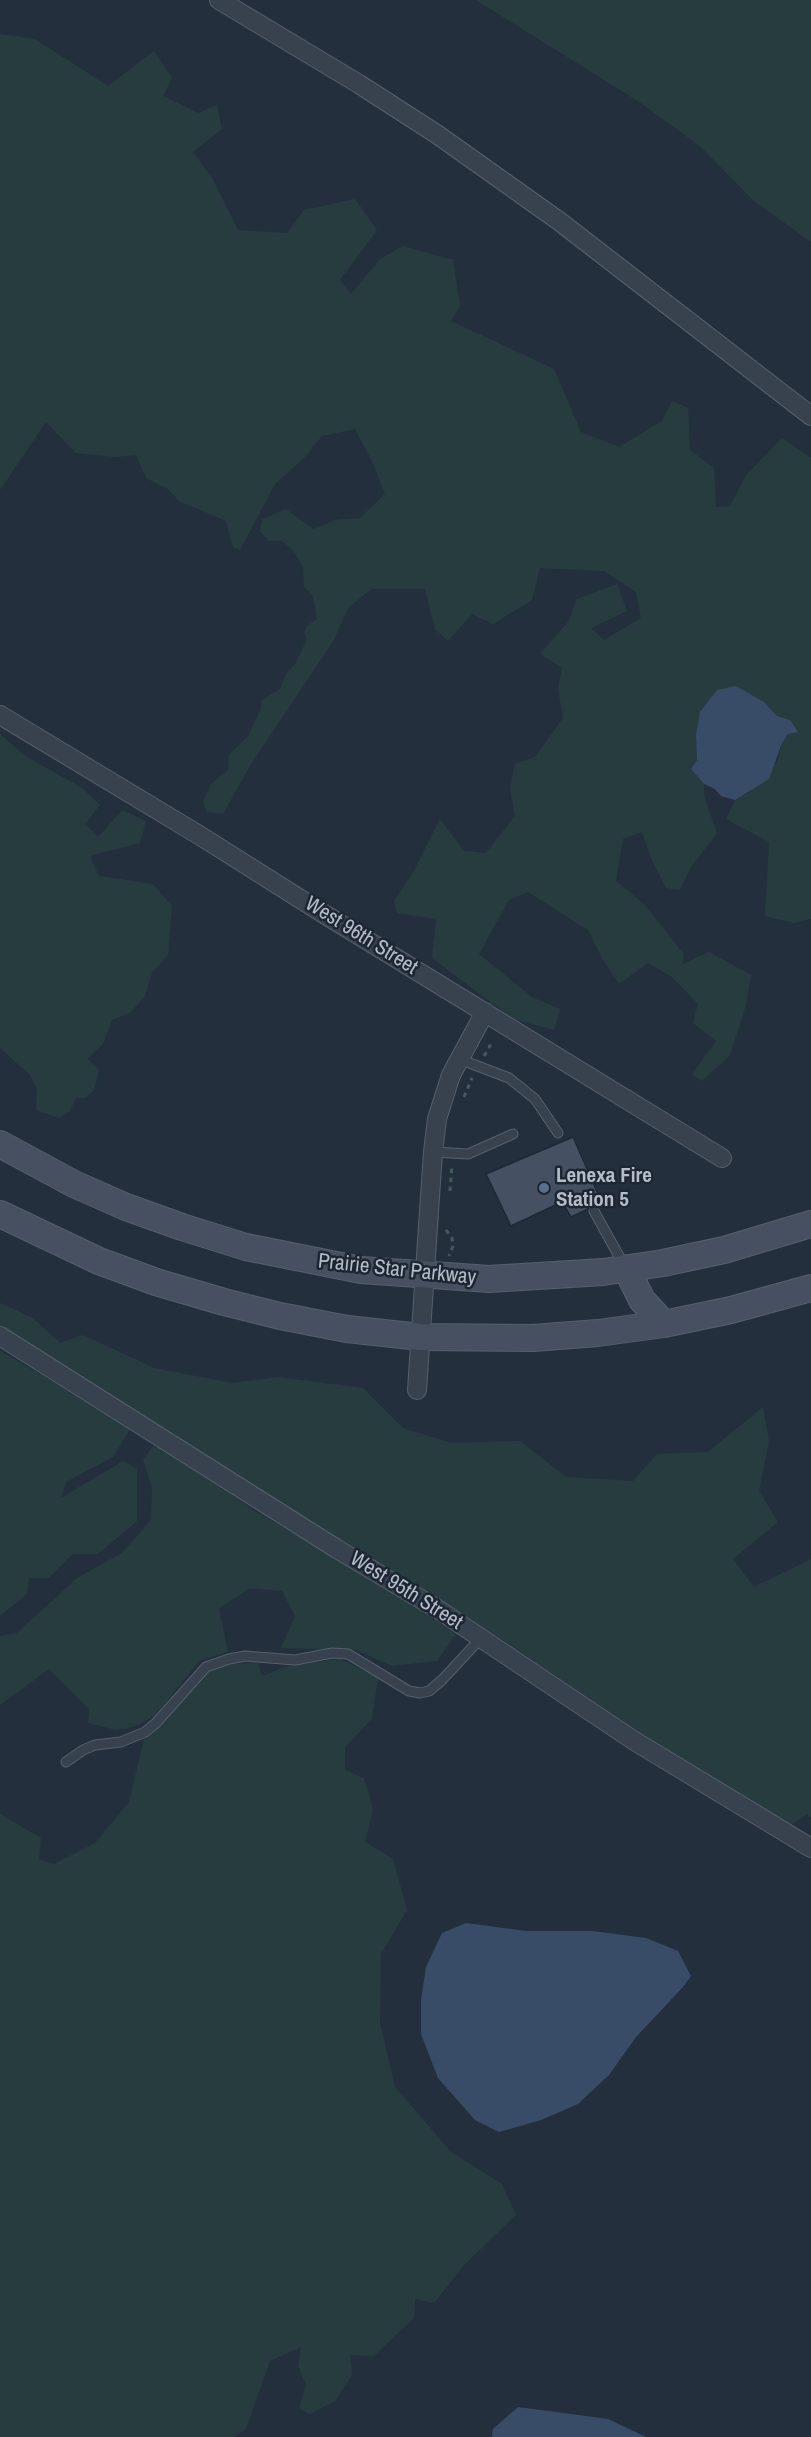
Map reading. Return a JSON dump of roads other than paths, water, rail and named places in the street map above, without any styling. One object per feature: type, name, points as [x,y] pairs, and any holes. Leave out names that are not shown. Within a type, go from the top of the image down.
[{"type":"main road","name":"Prairie Star Parkway","points":[[0,1144],[74,1184],[126,1207],[182,1227],[246,1247],[361,1270],[489,1279],[626,1268],[724,1250],[811,1224]]},
{"type":"main road","points":[[0,1214],[99,1261],[156,1282],[224,1302],[336,1327],[420,1337],[533,1338],[598,1333],[664,1324],[731,1310],[811,1288]]},
{"type":"main road","points":[[626,1268],[642,1300],[664,1324]]},
{"type":"street","points":[[219,0],[359,84],[559,220],[811,416]]},
{"type":"street","name":"West 96th Street","points":[[0,715],[722,1158]]},
{"type":"street","points":[[417,1390],[433,1152],[442,1098],[459,1059],[485,1012]]},
{"type":"street","name":"West 95th Street","points":[[0,1335],[481,1638],[633,1740],[811,1848]]},
{"type":"lane","points":[[459,1059],[509,1078],[535,1099],[558,1133]]},
{"type":"lane","points":[[433,1152],[468,1154],[513,1134]]},
{"type":"lane","points":[[594,1211],[626,1268]]},
{"type":"lane","points":[[66,1762],[95,1745],[121,1742],[146,1732],[156,1724],[206,1667],[229,1659],[246,1656],[295,1660],[332,1653],[348,1654],[409,1691],[420,1693],[429,1691],[442,1680],[481,1638]]},
{"type":"water","points":[[736,686],[764,702],[777,716],[790,720],[798,732],[788,734],[782,743],[769,779],[735,800],[721,796],[715,789],[704,784],[691,769],[697,760],[696,735],[700,712],[717,690]]},
{"type":"water","points":[[466,1923],[526,1931],[592,1931],[646,1938],[678,1951],[691,1976],[636,2037],[609,2075],[578,2104],[541,2120],[499,2132],[475,2120],[438,2078],[421,2034],[421,2000],[426,1967],[442,1933]]},
{"type":"water","points":[[518,2407],[608,2419],[646,2437],[492,2437],[493,2429]]},
{"type":"place","name":"Lenexa Fire Station 5","points":[[544,1188]]}]
